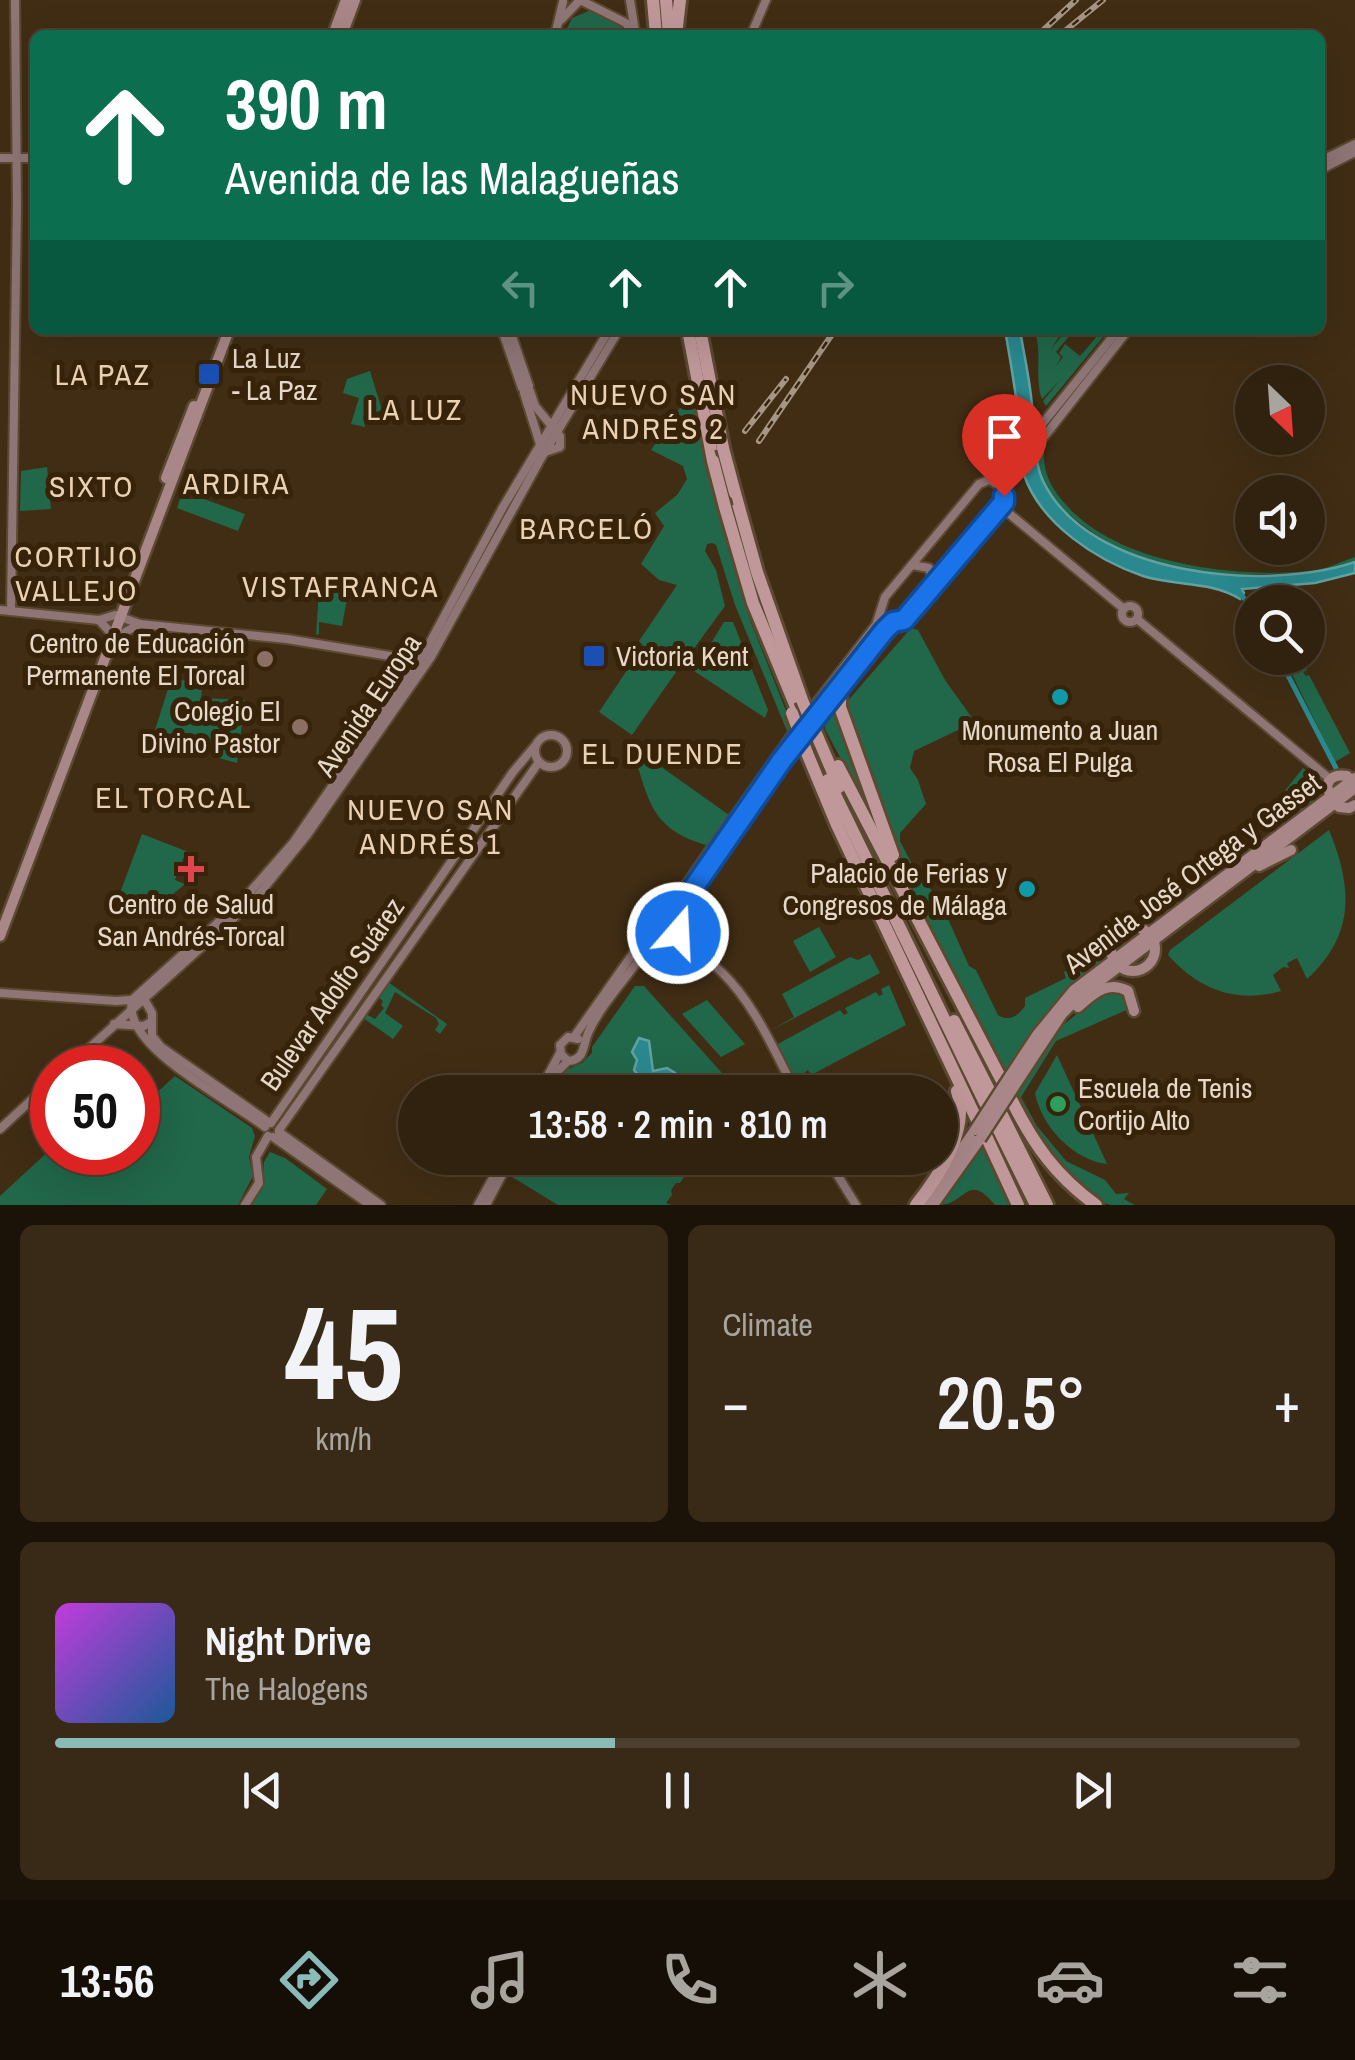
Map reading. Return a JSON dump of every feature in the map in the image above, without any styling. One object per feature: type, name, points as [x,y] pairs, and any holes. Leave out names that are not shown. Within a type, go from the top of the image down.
[{"type":"highway","points":[[654,0],[656,30]]},
{"type":"highway","points":[[666,0],[668,30]]},
{"type":"highway","points":[[677,30],[680,0]]},
{"type":"highway","points":[[689,335],[725,508],[754,603],[791,684],[805,705],[846,842],[979,1131],[1020,1205]]},
{"type":"highway","points":[[701,335],[734,493],[791,684]]},
{"type":"highway","points":[[850,673],[840,693],[846,727],[891,851],[956,994]]},
{"type":"highway","points":[[815,742],[956,994],[1009,1079]]},
{"type":"highway","points":[[815,742],[988,1099]]},
{"type":"highway","points":[[919,1205],[960,1121],[961,1103],[950,1064]]},
{"type":"highway","points":[[1012,1101],[1043,1157],[1060,1176],[1097,1204]]},
{"type":"highway","points":[[1036,1205],[999,1120],[1046,1205]]},
{"type":"main road","points":[[11,611],[16,0]]},
{"type":"main road","points":[[334,30],[346,0]]},
{"type":"main road","points":[[344,30],[355,0]]},
{"type":"main road","points":[[630,0],[634,30]]},
{"type":"main road","points":[[750,30],[763,0]]},
{"type":"main road","points":[[557,30],[563,1],[578,2],[626,23],[631,30]]},
{"type":"main road","points":[[561,20],[578,2]]},
{"type":"main road","points":[[1325,159],[1355,144]]},
{"type":"main road","points":[[1325,167],[1355,152]]},
{"type":"main road","points":[[0,158],[30,158]]},
{"type":"main road","points":[[0,936],[224,335]]},
{"type":"main road","points":[[504,335],[526,390],[553,425],[560,447],[542,448],[536,433],[526,390],[511,335]]},
{"type":"main road","name":"Avenida Europa","points":[[139,998],[244,900],[270,870],[418,668],[606,335]]},
{"type":"main road","name":"Avenida Europa","points":[[553,425],[616,335]]},
{"type":"main road","points":[[550,1075],[562,1041],[574,1037],[652,928],[655,918],[665,914],[805,705],[876,624],[885,597],[978,484],[1001,475],[1114,335]]},
{"type":"main road","points":[[683,945],[677,934],[677,920],[685,900],[776,768],[805,705],[850,673],[893,622],[904,620],[1004,502],[1003,489],[1019,465],[1124,335]]},
{"type":"main road","points":[[536,433],[540,424],[553,425]]},
{"type":"main road","points":[[989,480],[1003,489]]},
{"type":"main road","points":[[1000,506],[1124,610],[1126,620],[1136,619],[1330,780]]},
{"type":"main road","points":[[911,566],[929,568],[934,584]]},
{"type":"main road","points":[[0,610],[99,620],[121,616],[140,624],[287,639],[396,656],[418,668]]},
{"type":"main road","points":[[881,612],[893,622]]},
{"type":"main road","points":[[121,616],[127,628]]},
{"type":"main road","points":[[99,620],[111,636]]},
{"type":"main road","points":[[111,636],[140,624]]},
{"type":"main road","points":[[549,734],[560,737],[567,748],[566,756],[558,765],[546,766],[539,762],[535,746],[549,734]]},
{"type":"main road","name":"Bulevar Adolfo Suárez","points":[[245,1205],[258,1183],[256,1157],[272,1130],[513,772],[535,746]]},
{"type":"main road","name":"Bulevar Adolfo Suárez","points":[[272,1130],[293,1110],[539,762]]},
{"type":"main road","points":[[1354,783],[1343,775],[1330,780],[1327,788],[1332,800],[1343,809],[1354,808]]},
{"type":"main road","name":"Avenida José Ortega y Gasset","points":[[933,1205],[1009,1079],[1064,1000],[1354,783]]},
{"type":"main road","name":"Avenida José Ortega y Gasset","points":[[1151,936],[1236,878],[1332,800]]},
{"type":"main road","points":[[1236,878],[1292,850]]},
{"type":"main road","points":[[0,919],[16,886]]},
{"type":"main road","points":[[665,914],[677,920]]},
{"type":"main road","points":[[1132,926],[1151,936],[1154,956],[1146,968],[1132,972],[1116,963],[1111,945],[1122,930],[1132,926]]},
{"type":"main road","points":[[652,928],[655,936],[683,945],[707,961],[742,1000],[784,1075]]},
{"type":"main road","points":[[556,1075],[568,1060],[580,1058],[590,1027],[641,957],[677,934]]},
{"type":"main road","name":"Avenida José Ortega y Gasset","points":[[1009,1079],[1080,996],[1116,963]]},
{"type":"main road","points":[[1048,1035],[1104,988],[1113,985],[1128,992],[1134,1011]]},
{"type":"main road","points":[[0,993],[116,1001],[139,998],[151,1009],[148,1037]]},
{"type":"main road","points":[[92,1045],[128,1014],[139,998]]},
{"type":"main road","points":[[116,1001],[148,1037],[370,1205]]},
{"type":"main road","points":[[114,1024],[136,1026],[151,1022]]},
{"type":"main road","points":[[574,1037],[584,1046]]},
{"type":"main road","points":[[560,1053],[568,1060]]},
{"type":"main road","points":[[0,1129],[30,1101]]},
{"type":"main road","name":"Avenida José Ortega y Gasset","points":[[919,1205],[979,1131]]},
{"type":"main road","points":[[482,1205],[498,1175]]},
{"type":"main road","points":[[840,1175],[858,1205]]},
{"type":"main road","points":[[344,1183],[380,1205]]},
{"type":"green space","points":[[589,11],[624,25],[627,30],[566,30],[572,18]]},
{"type":"green space","points":[[1035,335],[1060,335],[1051,349],[1063,335],[1070,335],[1056,352],[1061,357],[1056,366],[1063,357],[1059,353],[1065,344],[1080,356],[1098,335],[1103,337],[1046,406],[1043,401],[1060,380],[1042,399]]},
{"type":"green space","points":[[370,371],[382,410],[363,416],[365,427],[351,424],[359,398],[343,393],[347,379]]},
{"type":"green space","points":[[687,384],[750,620],[792,726],[787,731],[712,543],[707,544],[705,551],[716,570],[725,606],[679,669],[659,659],[676,672],[632,735],[599,712],[642,648],[647,650],[639,641],[677,585],[659,580],[641,564],[664,526],[655,513],[677,495],[687,479],[683,466],[651,450],[686,399],[683,388]]},
{"type":"green space","points":[[1038,451],[1044,453],[1050,482],[1068,507],[1091,527],[1149,555],[1215,569],[1304,572],[1276,574],[1210,573],[1139,557],[1116,547],[1071,516],[1042,479]]},
{"type":"green space","points":[[47,467],[51,509],[20,511],[21,471]]},
{"type":"green space","points":[[180,499],[204,499],[245,514],[238,531],[177,508]]},
{"type":"green space","points":[[1355,557],[1355,562],[1314,570],[1328,567]]},
{"type":"green space","points":[[340,584],[355,587],[352,600],[347,599],[342,626],[319,622],[316,635],[319,590]]},
{"type":"green space","points":[[724,622],[733,622],[768,710],[765,718],[694,671]]},
{"type":"green space","points":[[911,628],[918,630],[945,680],[975,722],[914,751],[910,768],[926,804],[900,833],[900,841],[915,870],[940,901],[969,966],[976,970],[998,1015],[1016,1015],[1025,1006],[1025,998],[1066,978],[1064,972],[1095,957],[1093,944],[1100,943],[1105,948],[1105,960],[1062,998],[1005,1073],[913,890],[845,704]]},
{"type":"green space","points":[[1292,675],[1309,675],[1350,753],[1335,762]]},
{"type":"green space","points":[[180,680],[203,682],[201,698],[245,700],[237,763],[219,758],[220,747],[208,749],[197,744],[195,750],[154,733],[168,689]]},
{"type":"green space","points":[[836,706],[888,848],[825,729],[824,714]]},
{"type":"green space","points":[[636,749],[729,815],[665,906],[706,845],[674,831],[655,811],[643,785],[633,751]]},
{"type":"green space","points":[[1303,768],[1321,779],[1315,800],[1299,814],[1279,798]]},
{"type":"green space","points":[[1329,830],[1342,872],[1345,910],[1334,945],[1307,979],[1297,958],[1287,963],[1289,968],[1283,967],[1273,975],[1281,991],[1233,994],[1205,985],[1168,955],[1170,950]]},
{"type":"green space","points":[[142,834],[186,851],[175,880],[185,884],[162,902],[147,905],[120,893]]},
{"type":"green space","points":[[819,927],[836,957],[810,972],[793,941]]},
{"type":"green space","points":[[870,954],[880,973],[768,1032],[794,1017],[782,994],[850,957],[858,960]]},
{"type":"green space","points":[[388,982],[447,1024],[440,1034],[435,1030],[439,1024],[436,1018],[395,992],[385,1013],[403,1026],[393,1039],[363,1018],[366,1014],[375,1019],[384,1008],[378,997]]},
{"type":"green space","points":[[889,985],[906,1025],[811,1075],[808,1070],[805,1075],[792,1075],[776,1045],[840,1010],[844,1015],[848,1013],[845,1008],[876,992],[879,996],[883,994],[881,989]]},
{"type":"green space","points":[[635,986],[644,986],[724,1075],[560,1075],[582,1063],[592,1053],[592,1047]]},
{"type":"green space","points":[[1105,991],[1122,991],[1131,1008],[1056,1041],[1021,1097],[1037,1126],[1066,1161],[1105,1180],[1116,1194],[1129,1193],[1124,1199],[1135,1205],[1111,1205],[1081,1188],[1042,1142],[1015,1094],[1057,1030]]},
{"type":"green space","points":[[707,1000],[745,1044],[721,1057],[682,1014]]},
{"type":"green space","name":"Escuela de Tenis Cortijo Alto","points":[[1057,1055],[1107,1164],[1082,1156],[1060,1139],[1038,1105],[1035,1093]]},
{"type":"green space","points":[[175,1076],[252,1128],[255,1136],[249,1157],[253,1176],[238,1205],[0,1205],[0,1196],[30,1168],[30,1175],[160,1175],[160,1090]]},
{"type":"green space","points":[[982,1144],[1010,1205],[995,1205],[986,1195],[972,1190],[939,1205]]},
{"type":"green space","points":[[270,1152],[285,1158],[327,1189],[316,1205],[251,1205],[262,1189],[264,1162]]},
{"type":"green space","points":[[509,1175],[685,1175],[671,1190],[666,1203],[671,1205],[558,1205]]},
{"type":"water","points":[[1006,335],[1021,335],[1043,481],[1066,513],[1099,538],[1139,557],[1183,569],[1276,576],[1355,562],[1355,573],[1315,583],[1235,585],[1235,596],[1205,586],[1143,576],[1089,550],[1057,524],[1032,493],[1020,452]]},
{"type":"water","points":[[639,1038],[649,1041],[653,1071],[667,1068],[675,1075],[638,1075],[632,1052]]},
{"type":"waterway","points":[[1288,675],[1336,768]]},
{"type":"railway","points":[[1043,30],[1076,0]]},
{"type":"railway","points":[[1066,30],[1103,0]]},
{"type":"railway","points":[[759,441],[832,335]]},
{"type":"railway","points":[[745,431],[786,379]]},
{"type":"place","name":"La Luz - La Paz","points":[[209,374]]},
{"type":"place","name":"Victoria Kent","points":[[594,656]]},
{"type":"place","name":"Centro de Educación Permanente El Torcal","points":[[265,659]]},
{"type":"place","name":"Monumento a Juan Rosa El Pulga","points":[[1060,697]]},
{"type":"place","name":"Colegio El Divino Pastor","points":[[300,727]]},
{"type":"place","name":"Centro de Salud San Andrés-Torcal","points":[[191,869]]},
{"type":"place","name":"Palacio de Ferias y Congresos de Málaga","points":[[1027,889]]},
{"type":"place","name":"Escuela de Tenis Cortijo Alto","points":[[1058,1104]]},
{"type":"district","name":"LA PAZ","points":[[103,374]]},
{"type":"district","name":"LA LUZ","points":[[415,409]]},
{"type":"district","name":"NUEVO SAN ANDRÉS 2","points":[[654,411]]},
{"type":"district","name":"ARDIRA","points":[[237,483]]},
{"type":"district","name":"SIXTO","points":[[92,486]]},
{"type":"district","name":"BARCELÓ","points":[[587,528]]},
{"type":"district","name":"CORTIJO VALLEJO","points":[[77,573]]},
{"type":"district","name":"VISTAFRANCA","points":[[341,586]]},
{"type":"district","name":"EL DUENDE","points":[[663,753]]},
{"type":"district","name":"EL TORCAL","points":[[174,797]]},
{"type":"district","name":"NUEVO SAN ANDRÉS 1","points":[[431,826]]},
{"type":"route","points":[[678,933],[677,920],[685,900],[782,760],[884,631],[893,622],[904,620],[1004,502],[1004,496]]}]
